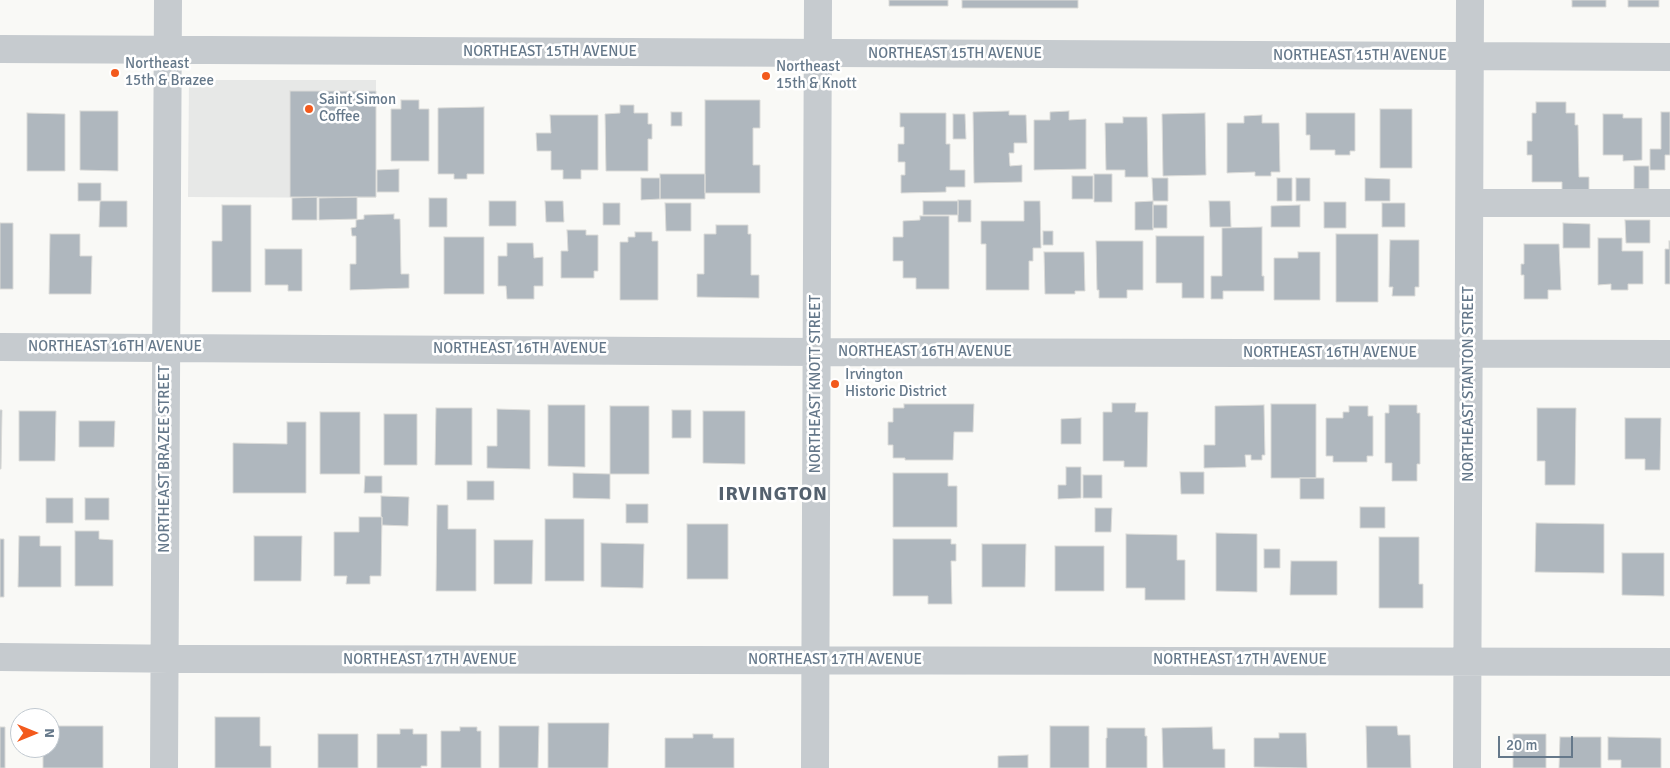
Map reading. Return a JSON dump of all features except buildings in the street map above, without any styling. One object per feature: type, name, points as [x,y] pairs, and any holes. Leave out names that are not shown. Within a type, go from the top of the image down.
[{"type":"street","name":"NORTHEAST BRAZEE STREET","points":[[164,768],[168,0]]},
{"type":"street","name":"NORTHEAST KNOTT STREET","points":[[815,768],[818,0]]},
{"type":"street","name":"NORTHEAST STANTON STREET","points":[[1467,768],[1470,0]]},
{"type":"street","name":"NORTHEAST 15TH AVENUE","points":[[0,49],[1670,57]]},
{"type":"street","points":[[1470,203],[1670,203]]},
{"type":"street","name":"NORTHEAST 16TH AVENUE","points":[[0,347],[816,352],[1670,354]]},
{"type":"street","name":"NORTHEAST 17TH AVENUE","points":[[0,657],[164,659],[1468,660],[1670,662]]},
{"type":"shaded area","points":[[189,80],[376,80],[376,198],[188,197]]},
{"type":"place","name":"Northeast 15th & Brazee","points":[[115,73]]},
{"type":"place","name":"Northeast 15th & Knott","points":[[766,76]]},
{"type":"place","name":"Saint Simon Coffee","points":[[309,109]]},
{"type":"place","name":"Irvington Historic District","points":[[835,384]]},
{"type":"district","name":"IRVINGTON","points":[[773,495]]}]
